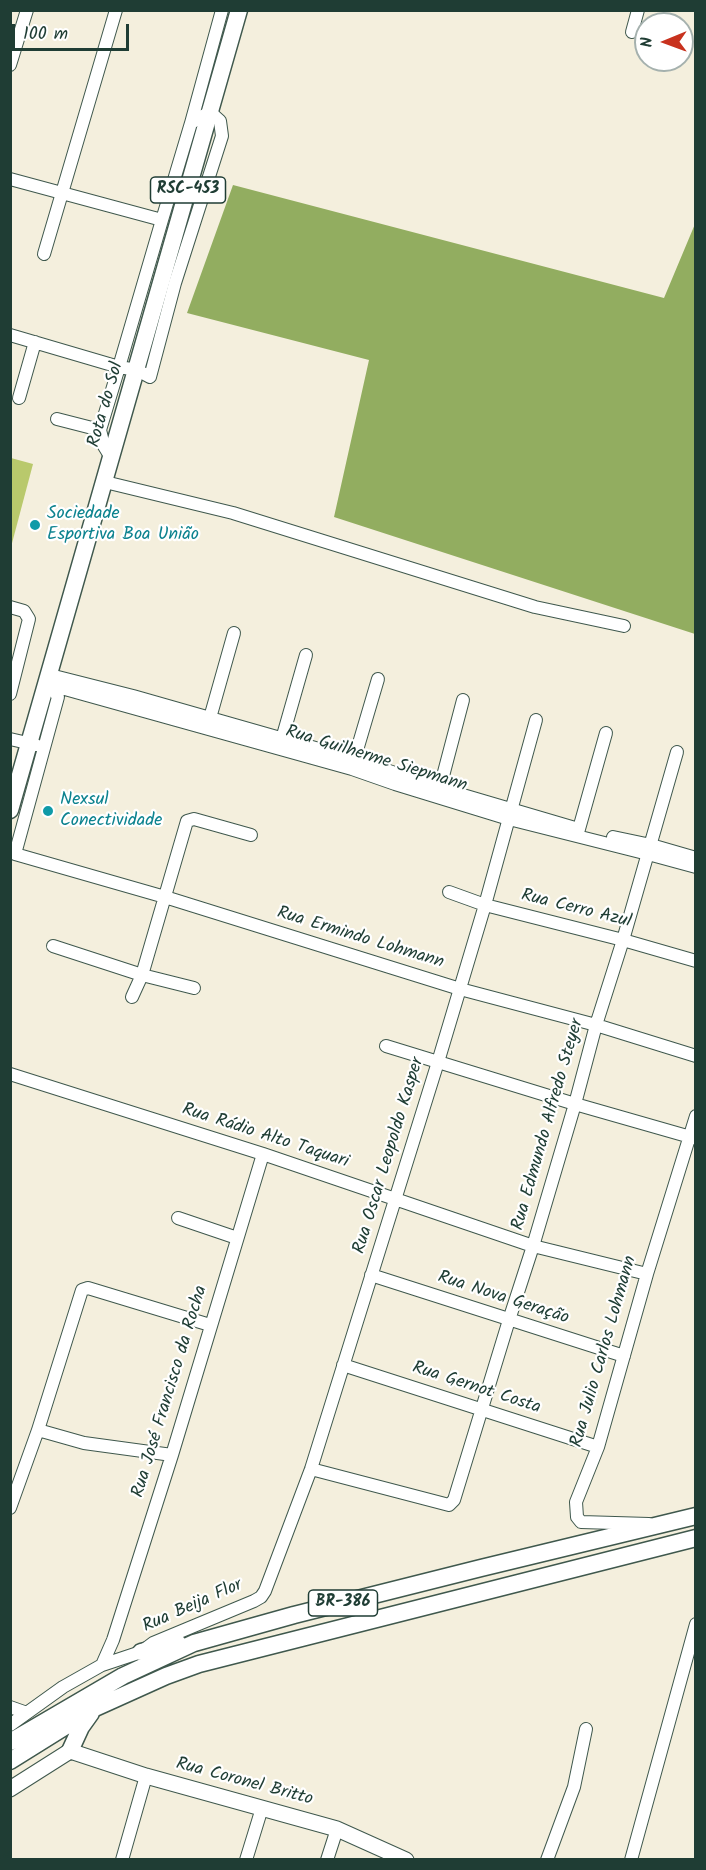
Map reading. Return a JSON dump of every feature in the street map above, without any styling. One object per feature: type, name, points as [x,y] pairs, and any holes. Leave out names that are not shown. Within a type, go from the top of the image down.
[{"type":"highway","name":"Rota do Sol","points":[[10,810],[37,745],[105,482],[239,10]]},
{"type":"highway","name":"BR-386","points":[[10,1742],[123,1676],[194,1643],[294,1615],[696,1516]]},
{"type":"highway","name":"BR-386","points":[[10,1761],[95,1708],[166,1676],[226,1656],[696,1538]]},
{"type":"highway","points":[[134,1655],[174,1643],[194,1643]]},
{"type":"highway","points":[[70,1751],[81,1727],[95,1708]]},
{"type":"main road","name":"Rua Coronel Britto","points":[[70,1751],[146,1776],[337,1829],[406,1860]]},
{"type":"main road","points":[[10,1789],[70,1751]]},
{"type":"street","points":[[10,65],[27,10]]},
{"type":"street","points":[[44,254],[116,10]]},
{"type":"street","points":[[112,459],[104,446],[100,430],[222,10]]},
{"type":"street","points":[[632,32],[638,10]]},
{"type":"street","points":[[191,123],[210,112]]},
{"type":"street","points":[[10,179],[162,220]]},
{"type":"street","points":[[10,335],[119,367],[137,369]]},
{"type":"street","points":[[18,398],[35,342]]},
{"type":"street","points":[[57,419],[100,430]]},
{"type":"street","points":[[105,482],[233,513],[535,607],[624,626]]},
{"type":"street","points":[[10,607],[24,611],[29,619],[10,694]]},
{"type":"street","points":[[208,724],[234,633]]},
{"type":"street","points":[[280,744],[306,655]]},
{"type":"street","points":[[353,764],[378,679]]},
{"type":"street","name":"Rua Guilherme Siepmann","points":[[53,684],[353,764],[438,793],[578,833],[696,858]]},
{"type":"street","points":[[438,793],[463,700]]},
{"type":"street","name":"Rua Oscar Leopoldo Kasper","points":[[261,1597],[268,1585],[310,1469],[343,1365],[460,989],[536,720]]},
{"type":"street","points":[[578,833],[606,733]]},
{"type":"street","points":[[10,740],[37,745],[13,855]]},
{"type":"street","name":"Rua Edmundo Alfredo Steyer","points":[[310,1469],[449,1505],[454,1500],[533,1246],[677,752]]},
{"type":"street","points":[[132,997],[141,975],[187,821],[194,819],[251,835]]},
{"type":"street","name":"Rua Guilherme Siepmann","points":[[649,849],[696,867]]},
{"type":"street","name":"Rua Ermindo Lohmann","points":[[13,855],[165,897],[460,989],[596,1025],[696,1056]]},
{"type":"street","name":"Rua Cerro Azul","points":[[449,892],[485,905],[696,961]]},
{"type":"street","points":[[53,946],[141,975],[194,988]]},
{"type":"street","points":[[386,1046],[692,1138]]},
{"type":"street","name":"Rua Rádio Alto Taquari","points":[[10,1074],[263,1154],[533,1246],[647,1274]]},
{"type":"street","name":"Rua Julio Carlos Lohmann","points":[[658,1524],[581,1522],[577,1517],[576,1502],[598,1447],[647,1274],[692,1138],[696,1116]]},
{"type":"street","name":"Rua José Francisco da Rocha","points":[[102,1665],[113,1640],[172,1455],[263,1154]]},
{"type":"street","points":[[178,1218],[237,1238]]},
{"type":"street","name":"Rua Nova Geração","points":[[371,1275],[624,1356]]},
{"type":"street","points":[[10,1508],[38,1430],[82,1290],[88,1288],[210,1325]]},
{"type":"street","name":"Rua Gernot Costa","points":[[343,1365],[598,1447]]},
{"type":"street","points":[[38,1430],[84,1443],[172,1455]]},
{"type":"street","name":"Rua Beija Flor","points":[[13,1723],[63,1687],[102,1665],[134,1655],[161,1639],[261,1597]]},
{"type":"street","points":[[631,1860],[696,1624]]},
{"type":"street","points":[[113,1640],[134,1655]]},
{"type":"street","points":[[13,1723],[10,1708],[27,1713]]},
{"type":"street","points":[[547,1860],[574,1787],[586,1729]]},
{"type":"street","points":[[122,1860],[146,1776]]},
{"type":"street","points":[[246,1860],[262,1808]]},
{"type":"street","points":[[327,1860],[337,1829]]},
{"type":"green space","points":[[233,185],[664,298],[695,224],[695,634],[334,517],[369,360],[187,313]]},
{"type":"green space","points":[[10,458],[33,464],[11,547]]},
{"type":"place","name":"Sociedade Esportiva Boa União","points":[[35,525]]},
{"type":"place","name":"Nexsul Conectividade","points":[[48,811]]}]
